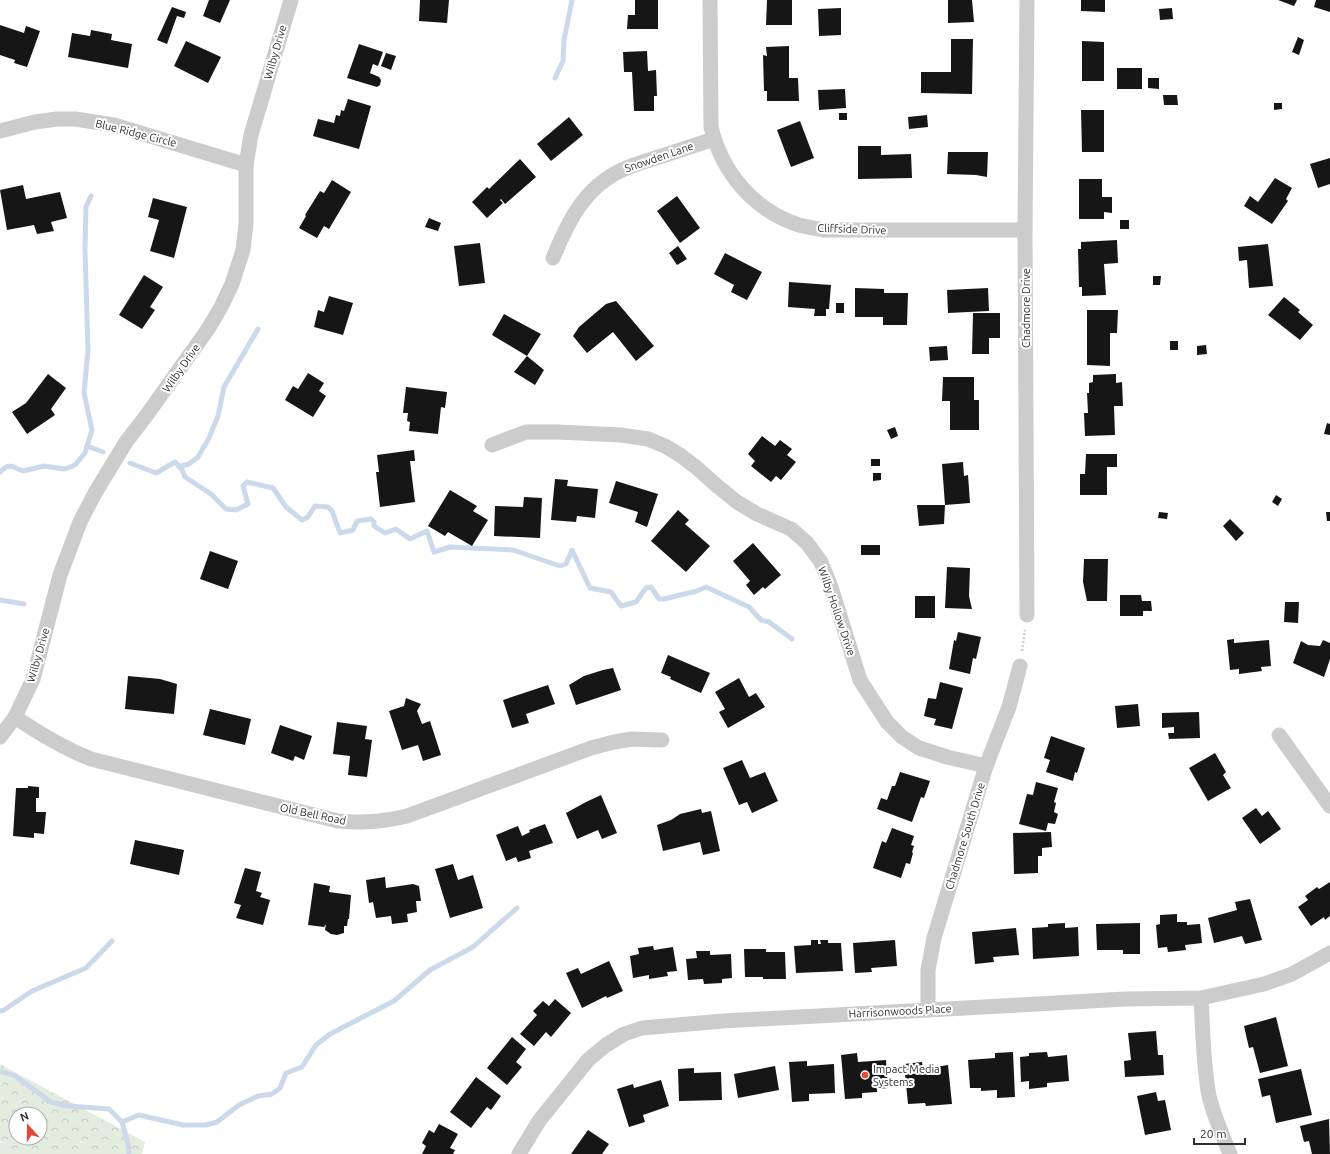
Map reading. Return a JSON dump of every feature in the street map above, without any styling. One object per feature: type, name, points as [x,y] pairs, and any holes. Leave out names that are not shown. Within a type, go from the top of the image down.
[{"type":"street","name":"Wilby Drive","points":[[0,737],[15,717],[33,679],[60,575],[80,522],[95,493],[126,442],[208,329],[232,284],[243,250],[246,224],[246,165],[251,135],[291,0]]},
{"type":"street","name":"Cliffside Drive","points":[[710,0],[711,126],[714,139],[725,165],[740,187],[753,200],[773,214],[799,225],[823,230],[1026,230]]},
{"type":"street","name":"Chadmore Drive","points":[[1027,0],[1027,615]]},
{"type":"street","name":"Blue Ridge Circle","points":[[0,131],[35,122],[57,119],[75,119],[114,125],[246,165]]},
{"type":"street","name":"Snowden Lane","points":[[553,258],[566,228],[578,209],[604,180],[635,165],[714,139]]},
{"type":"street","name":"Wilby Hollow Drive","points":[[492,445],[526,432],[574,432],[621,435],[648,439],[665,446],[680,455],[737,502],[757,514],[791,529],[807,543],[822,562],[860,680],[887,722],[902,737],[919,748],[947,757],[986,766]]},
{"type":"street","name":"Chadmore South Drive","points":[[928,1010],[928,970],[934,938],[986,766],[1009,708],[1020,666]]},
{"type":"street","name":"Old Bell Road","points":[[15,717],[44,737],[70,751],[91,759],[338,821],[359,823],[380,822],[406,816],[590,748],[632,739],[662,740]]},
{"type":"street","points":[[1279,735],[1330,806]]},
{"type":"street","name":"Harrisonwoods Place","points":[[519,1154],[539,1121],[588,1060],[606,1045],[624,1034],[642,1028],[723,1021],[1126,999],[1202,998],[1264,984],[1292,974],[1330,953]]},
{"type":"street","points":[[1202,998],[1205,1064],[1210,1096],[1216,1122],[1230,1154]]},
{"type":"path","points":[[1020,666],[1027,615]]},
{"type":"green space","points":[[0,1064],[145,1142],[142,1154],[0,1154]]},
{"type":"building","points":[[209,0],[230,0],[220,23],[203,16]]},
{"type":"building","points":[[420,0],[449,0],[447,23],[419,21]]},
{"type":"building","points":[[635,0],[658,0],[658,29],[627,29],[628,15],[635,15]]},
{"type":"building","points":[[767,0],[792,0],[792,25],[766,25]]},
{"type":"building","points":[[948,0],[972,0],[974,22],[948,23]]},
{"type":"building","points":[[1081,0],[1105,0],[1105,12],[1081,11]]},
{"type":"building","points":[[1278,0],[1297,0],[1294,6]]},
{"type":"building","points":[[1316,0],[1330,0],[1330,12],[1314,7]]},
{"type":"building","points":[[172,7],[186,12],[184,18],[177,16],[167,44],[157,40]]},
{"type":"building","points":[[841,8],[841,35],[819,36],[818,9]]},
{"type":"building","points":[[1172,8],[1173,19],[1160,20],[1159,9]]},
{"type":"building","points":[[0,25],[24,33],[26,26],[40,31],[27,67],[14,63],[15,60],[0,55]]},
{"type":"building","points":[[91,30],[112,34],[111,40],[132,44],[128,68],[68,57],[72,33],[90,36]]},
{"type":"building","points":[[1298,37],[1304,40],[1299,55],[1292,52]]},
{"type":"building","points":[[951,39],[973,39],[972,94],[921,93],[921,72],[951,72]]},
{"type":"building","points":[[186,41],[221,57],[208,83],[174,66]]},
{"type":"building","points":[[1082,41],[1104,42],[1104,81],[1082,81]]},
{"type":"building","points":[[359,44],[383,52],[378,66],[373,64],[370,73],[379,77],[381,80],[380,85],[377,87],[347,78]]},
{"type":"building","points":[[789,46],[789,78],[798,78],[799,101],[767,101],[767,91],[764,91],[763,55],[767,56],[766,47]]},
{"type":"building","points":[[647,51],[648,71],[656,70],[657,96],[654,96],[654,111],[634,111],[632,72],[624,72],[623,52]]},
{"type":"building","points":[[386,53],[396,56],[391,70],[381,66]]},
{"type":"building","points":[[1117,68],[1142,68],[1142,89],[1117,89]]},
{"type":"building","points":[[1148,78],[1159,78],[1159,89],[1148,88]]},
{"type":"building","points":[[845,89],[846,108],[819,110],[818,90]]},
{"type":"building","points":[[1163,95],[1177,95],[1178,105],[1164,105]]},
{"type":"building","points":[[348,99],[371,106],[359,149],[313,136],[318,119],[334,123],[336,115],[340,116],[341,110],[344,111]]},
{"type":"building","points":[[1274,103],[1282,103],[1282,109],[1274,110]]},
{"type":"building","points":[[1081,110],[1104,110],[1104,152],[1082,152]]},
{"type":"building","points":[[839,113],[847,113],[847,120],[839,120]]},
{"type":"building","points":[[927,115],[928,127],[909,129],[908,117]]},
{"type":"building","points":[[569,117],[583,135],[551,161],[537,144]]},
{"type":"building","points":[[800,121],[814,158],[791,167],[777,130]]},
{"type":"building","points":[[858,146],[881,146],[881,155],[911,154],[912,178],[858,179]]},
{"type":"building","points":[[948,152],[988,152],[987,177],[947,174]]},
{"type":"building","points":[[1330,158],[1330,184],[1318,188],[1310,164]]},
{"type":"building","points":[[520,159],[536,177],[505,204],[501,199],[500,200],[503,203],[487,218],[472,202],[487,187],[489,189]]},
{"type":"building","points":[[1275,178],[1292,188],[1286,199],[1288,201],[1272,224],[1244,206],[1250,196],[1258,202]]},
{"type":"building","points":[[1079,179],[1102,179],[1102,197],[1112,197],[1112,213],[1104,212],[1104,219],[1079,219]]},
{"type":"building","points":[[332,180],[351,192],[329,229],[324,226],[317,238],[299,228],[320,191],[324,193]]},
{"type":"building","points":[[23,185],[26,199],[60,192],[67,218],[51,222],[54,231],[37,234],[34,225],[7,230],[0,190]]},
{"type":"building","points":[[677,196],[700,228],[680,243],[657,211]]},
{"type":"building","points":[[153,198],[187,207],[174,258],[150,251],[159,220],[148,217]]},
{"type":"building","points":[[429,218],[441,223],[438,231],[425,227]]},
{"type":"building","points":[[1120,220],[1129,220],[1129,229],[1120,229]]},
{"type":"building","points":[[1117,240],[1118,263],[1104,264],[1106,295],[1082,296],[1082,287],[1079,287],[1078,249],[1081,249],[1081,242]]},
{"type":"building","points":[[480,243],[485,283],[459,286],[454,246]]},
{"type":"building","points":[[1268,244],[1273,286],[1249,288],[1247,260],[1239,261],[1238,247]]},
{"type":"building","points":[[678,246],[687,259],[677,265],[669,253]]},
{"type":"building","points":[[725,253],[762,272],[747,300],[731,292],[734,285],[714,274]]},
{"type":"building","points":[[144,275],[163,287],[150,307],[155,310],[142,329],[119,315]]},
{"type":"building","points":[[1153,276],[1161,276],[1160,285],[1153,285]]},
{"type":"building","points":[[789,282],[831,285],[829,309],[826,309],[826,316],[814,316],[815,309],[788,307]]},
{"type":"building","points":[[855,288],[884,289],[884,293],[908,293],[907,325],[883,325],[883,317],[855,317]]},
{"type":"building","points":[[988,288],[989,311],[948,313],[947,290]]},
{"type":"building","points":[[329,296],[353,303],[343,335],[314,327],[318,310],[324,312]]},
{"type":"building","points":[[1284,297],[1300,310],[1298,312],[1313,325],[1300,340],[1268,315]]},
{"type":"building","points":[[616,301],[654,346],[636,361],[613,332],[587,353],[573,336],[579,327],[606,304]]},
{"type":"building","points":[[836,303],[844,303],[844,313],[836,313]]},
{"type":"building","points":[[1087,310],[1118,310],[1117,333],[1110,333],[1110,366],[1087,365]]},
{"type":"building","points":[[973,313],[1000,313],[1000,338],[989,338],[989,354],[972,354]]},
{"type":"building","points":[[504,314],[541,334],[527,356],[492,335]]},
{"type":"building","points":[[1170,341],[1178,341],[1178,350],[1170,350]]},
{"type":"building","points":[[1206,345],[1207,354],[1197,355],[1197,346]]},
{"type":"building","points":[[947,346],[948,360],[930,361],[929,347]]},
{"type":"building","points":[[527,356],[544,370],[535,385],[514,372]]},
{"type":"building","points":[[308,373],[324,383],[319,391],[326,396],[313,417],[285,400],[293,386],[298,389]]},
{"type":"building","points":[[48,374],[66,388],[51,409],[55,415],[27,434],[12,412],[26,403]]},
{"type":"building","points":[[1116,374],[1116,383],[1122,382],[1123,406],[1114,406],[1115,435],[1085,436],[1084,413],[1088,413],[1087,393],[1089,393],[1089,383],[1093,382],[1093,375]]},
{"type":"building","points":[[943,377],[974,377],[974,400],[979,400],[979,430],[950,430],[950,401],[942,401]]},
{"type":"building","points":[[406,387],[447,392],[445,408],[441,407],[438,434],[409,431],[410,422],[407,421],[408,413],[403,413]]},
{"type":"building","points":[[1327,423],[1330,424],[1330,435],[1324,434]]},
{"type":"building","points":[[895,427],[898,436],[891,439],[887,430]]},
{"type":"building","points":[[762,436],[775,446],[780,440],[792,449],[787,455],[796,462],[781,480],[776,476],[771,482],[751,466],[755,461],[748,454]]},
{"type":"building","points":[[414,450],[415,461],[410,461],[415,502],[380,507],[376,472],[379,472],[377,455]]},
{"type":"building","points":[[1086,454],[1117,454],[1117,467],[1107,467],[1107,495],[1080,495],[1080,474],[1085,474]]},
{"type":"building","points":[[871,459],[880,459],[880,466],[871,466]]},
{"type":"building","points":[[963,462],[964,476],[968,475],[970,503],[945,505],[942,464]]},
{"type":"building","points":[[873,473],[881,473],[881,480],[873,481]]},
{"type":"building","points":[[555,479],[568,480],[567,486],[598,489],[595,518],[577,516],[576,522],[551,520]]},
{"type":"building","points":[[616,481],[658,494],[647,527],[635,522],[638,512],[609,503]]},
{"type":"building","points":[[450,490],[477,506],[473,511],[488,520],[472,546],[448,532],[445,536],[428,526]]},
{"type":"building","points":[[1276,495],[1282,499],[1278,506],[1272,502]]},
{"type":"building","points":[[524,497],[542,498],[540,538],[494,536],[495,506],[523,507]]},
{"type":"building","points":[[917,505],[945,505],[944,524],[919,526]]},
{"type":"building","points":[[678,510],[689,520],[685,524],[710,546],[686,572],[651,541]]},
{"type":"building","points":[[1159,512],[1168,513],[1167,519],[1158,518]]},
{"type":"building","points":[[1326,512],[1330,512],[1330,521],[1327,521]]},
{"type":"building","points":[[1230,519],[1244,533],[1236,541],[1223,526]]},
{"type":"building","points":[[753,543],[781,575],[765,589],[763,587],[754,595],[746,585],[750,581],[733,561]]},
{"type":"building","points":[[861,545],[880,545],[880,555],[861,555]]},
{"type":"building","points":[[210,551],[238,561],[228,589],[200,579]]},
{"type":"building","points":[[1084,559],[1108,559],[1107,601],[1087,601],[1083,582]]},
{"type":"building","points":[[947,567],[970,568],[969,596],[972,609],[945,608]]},
{"type":"building","points":[[1120,595],[1141,595],[1142,601],[1151,601],[1152,611],[1143,611],[1143,616],[1120,616]]},
{"type":"building","points":[[915,596],[935,596],[935,618],[915,618]]},
{"type":"building","points":[[1285,602],[1299,602],[1298,623],[1284,622]]},
{"type":"building","points":[[958,632],[981,637],[976,659],[973,658],[970,674],[949,669],[954,640],[956,641]]},
{"type":"building","points":[[1234,639],[1234,643],[1269,640],[1271,666],[1261,667],[1262,671],[1239,674],[1239,669],[1230,670],[1227,640]]},
{"type":"building","points":[[1323,640],[1330,643],[1330,659],[1324,677],[1293,663],[1301,641],[1308,645],[1320,646]]},
{"type":"building","points":[[668,655],[710,673],[701,693],[670,679],[671,677],[661,673]]},
{"type":"building","points":[[613,668],[621,690],[576,705],[569,685],[584,676]]},
{"type":"building","points":[[128,676],[160,679],[177,684],[174,714],[125,709]]},
{"type":"building","points":[[739,678],[749,697],[756,693],[765,707],[728,728],[719,712],[725,709],[715,692]]},
{"type":"building","points":[[940,682],[963,688],[952,729],[934,725],[936,719],[924,716],[928,698],[936,699]]},
{"type":"building","points":[[548,685],[555,704],[526,714],[529,723],[512,728],[503,700]]},
{"type":"building","points":[[406,698],[421,704],[417,711],[422,724],[430,721],[441,755],[423,761],[418,745],[402,750],[389,711],[404,706]]},
{"type":"building","points":[[1138,704],[1140,726],[1117,728],[1115,706]]},
{"type":"building","points":[[210,709],[251,719],[245,745],[203,735]]},
{"type":"building","points":[[1199,712],[1200,738],[1169,739],[1168,733],[1174,733],[1174,727],[1162,728],[1162,713]]},
{"type":"building","points":[[337,722],[367,726],[365,739],[372,740],[367,777],[348,775],[350,756],[333,754]]},
{"type":"building","points":[[280,725],[312,736],[304,760],[295,756],[293,761],[271,753]]},
{"type":"building","points":[[1051,736],[1085,748],[1073,781],[1046,772],[1050,760],[1044,758]]},
{"type":"building","points":[[1215,753],[1226,772],[1223,775],[1231,788],[1208,801],[1189,768]]},
{"type":"building","points":[[742,760],[750,778],[765,772],[778,801],[752,813],[747,802],[739,805],[723,768]]},
{"type":"building","points":[[900,772],[930,781],[924,798],[921,797],[912,822],[877,809],[881,798],[887,800],[892,786],[895,786]]},
{"type":"building","points":[[1036,782],[1058,788],[1054,802],[1056,803],[1054,812],[1058,814],[1055,824],[1048,823],[1046,831],[1019,824],[1027,794],[1033,795]]},
{"type":"building","points":[[28,786],[39,787],[39,798],[36,798],[36,812],[46,812],[44,834],[34,833],[34,838],[13,836],[16,788],[28,788]]},
{"type":"building","points":[[601,795],[617,833],[602,839],[598,830],[577,839],[566,813]]},
{"type":"building","points":[[1256,808],[1262,816],[1268,811],[1281,829],[1260,844],[1242,818]]},
{"type":"building","points":[[701,809],[702,813],[711,811],[720,851],[703,855],[700,842],[663,851],[657,825],[671,820],[680,814]]},
{"type":"building","points":[[545,824],[553,843],[529,851],[531,858],[518,862],[516,857],[506,861],[496,835],[518,826],[522,836],[530,832],[529,830]]},
{"type":"building","points":[[892,828],[914,836],[911,845],[914,846],[910,864],[906,863],[901,878],[873,868],[882,841],[886,843]]},
{"type":"building","points":[[1051,832],[1052,847],[1042,848],[1042,856],[1038,856],[1038,873],[1014,874],[1013,833]]},
{"type":"building","points":[[135,840],[184,850],[179,875],[130,864]]},
{"type":"building","points":[[453,864],[458,880],[473,875],[483,908],[450,918],[435,869]]},
{"type":"building","points":[[245,868],[261,872],[256,891],[262,893],[260,897],[270,900],[263,925],[236,918],[241,905],[234,903]]},
{"type":"building","points":[[385,877],[386,888],[413,884],[419,886],[421,901],[416,901],[417,912],[407,914],[408,922],[392,924],[391,916],[376,918],[373,902],[369,903],[366,880]]},
{"type":"building","points":[[1330,882],[1330,916],[1325,920],[1324,917],[1311,926],[1298,907],[1308,900],[1305,896],[1317,887],[1319,889]]},
{"type":"building","points":[[314,883],[330,886],[329,892],[351,895],[349,919],[347,926],[344,926],[344,933],[337,935],[331,934],[325,930],[326,924],[324,927],[308,925]]},
{"type":"building","points":[[1250,899],[1262,940],[1245,944],[1242,936],[1214,943],[1208,918],[1237,910],[1235,902]]},
{"type":"building","points":[[1177,914],[1177,922],[1187,922],[1187,925],[1200,924],[1202,943],[1185,945],[1186,950],[1168,952],[1167,947],[1158,948],[1156,925],[1160,924],[1160,915]]},
{"type":"building","points":[[1065,923],[1065,928],[1078,927],[1079,956],[1033,959],[1032,928],[1048,927],[1048,924]]},
{"type":"building","points":[[1140,923],[1140,954],[1123,954],[1123,950],[1097,950],[1096,924]]},
{"type":"building","points":[[1016,928],[1019,955],[993,957],[994,962],[975,964],[972,932]]},
{"type":"building","points":[[811,940],[818,940],[818,944],[821,944],[820,940],[828,940],[828,943],[841,943],[843,971],[796,973],[794,946],[811,945]]},
{"type":"building","points":[[895,940],[897,966],[871,968],[872,972],[855,973],[853,943]]},
{"type":"building","points":[[653,946],[654,950],[673,947],[677,971],[667,972],[668,976],[649,979],[649,975],[633,978],[630,956],[639,954],[638,948]]},
{"type":"building","points":[[744,949],[766,949],[766,952],[785,952],[786,979],[745,977]]},
{"type":"building","points":[[696,951],[710,951],[710,955],[731,954],[732,978],[722,979],[722,983],[704,984],[703,979],[688,980],[686,959],[697,958]]},
{"type":"building","points":[[609,961],[623,991],[607,998],[606,996],[582,1008],[566,973],[578,968],[581,974]]},
{"type":"building","points":[[555,999],[571,1013],[551,1037],[546,1032],[534,1046],[520,1034],[537,1015],[533,1011],[543,1001],[549,1006]]},
{"type":"building","points":[[1276,1017],[1288,1066],[1260,1073],[1253,1047],[1249,1048],[1244,1026]]},
{"type":"building","points":[[1156,1031],[1158,1055],[1163,1055],[1164,1075],[1125,1077],[1124,1061],[1131,1060],[1128,1033]]},
{"type":"building","points":[[512,1037],[526,1049],[516,1062],[522,1067],[507,1085],[487,1068]]},
{"type":"building","points":[[1013,1052],[1015,1097],[997,1098],[997,1090],[981,1091],[981,1088],[970,1088],[968,1060],[995,1058],[995,1053]]},
{"type":"building","points":[[1047,1052],[1048,1057],[1067,1055],[1069,1081],[1047,1083],[1047,1087],[1029,1089],[1029,1081],[1021,1082],[1020,1057],[1029,1056],[1029,1053]]},
{"type":"building","name":"Impact Media Systems","points":[[857,1053],[858,1062],[886,1060],[888,1088],[877,1089],[877,1092],[862,1093],[862,1098],[845,1099],[841,1055]]},
{"type":"building","points":[[807,1061],[807,1066],[834,1064],[835,1093],[809,1094],[809,1101],[792,1102],[789,1062]]},
{"type":"building","points":[[922,1062],[923,1069],[948,1065],[952,1104],[926,1106],[925,1103],[908,1104],[904,1064]]},
{"type":"building","points":[[775,1066],[779,1090],[738,1098],[734,1074]]},
{"type":"building","points":[[694,1068],[694,1073],[721,1072],[722,1100],[679,1101],[678,1069]]},
{"type":"building","points":[[1301,1069],[1312,1115],[1276,1123],[1270,1095],[1262,1097],[1258,1079]]},
{"type":"building","points":[[476,1077],[501,1096],[491,1110],[487,1107],[471,1128],[450,1112]]},
{"type":"building","points":[[661,1080],[669,1106],[643,1115],[645,1122],[629,1127],[617,1089],[633,1084],[634,1088]]},
{"type":"building","points":[[1156,1092],[1158,1101],[1165,1100],[1171,1130],[1145,1135],[1137,1096]]},
{"type":"building","points":[[1329,1119],[1330,1154],[1312,1154],[1309,1141],[1304,1142],[1300,1126]]},
{"type":"building","points":[[439,1124],[458,1134],[450,1148],[455,1150],[453,1154],[422,1154],[426,1146],[422,1143],[429,1130],[434,1133]]},
{"type":"building","points":[[588,1130],[609,1144],[602,1154],[571,1154]]},
{"type":"waterway","points":[[555,78],[563,61],[564,40],[572,0]]},
{"type":"waterway","points":[[0,472],[6,467],[11,466],[23,471],[44,466],[65,469],[75,465],[85,453],[92,430],[84,393],[88,350],[85,249],[86,207],[91,196]]},
{"type":"waterway","points":[[182,470],[181,466],[189,464],[198,457],[209,438],[218,416],[224,387],[258,329]]},
{"type":"waterway","points":[[87,446],[103,452]]},
{"type":"waterway","points":[[130,463],[156,473],[175,462],[182,470],[185,477],[211,494],[226,509],[236,510],[248,504],[243,486],[247,482],[273,488],[286,507],[302,520],[308,517],[315,506],[328,507],[332,511],[340,533],[353,530],[357,521],[371,519],[374,522],[374,526],[385,533],[396,529],[410,539],[427,531],[434,552],[450,547],[513,550],[560,566],[566,564],[572,550],[590,588],[611,592],[621,606],[636,602],[646,588],[651,587],[659,599],[664,599],[697,591],[706,587],[749,607],[761,620],[769,622],[792,639]]},
{"type":"waterway","points":[[0,600],[24,604]]},
{"type":"waterway","points":[[122,1122],[139,1115],[183,1125],[206,1125],[217,1122],[239,1105],[258,1096],[272,1094],[280,1088],[286,1073],[302,1067],[316,1045],[330,1034],[394,1001],[430,970],[473,947],[517,908]]},
{"type":"waterway","points":[[0,1011],[4,1010],[32,991],[86,968],[112,941]]},
{"type":"waterway","points":[[0,1071],[15,1076],[51,1102],[67,1106],[109,1109],[122,1122],[129,1154]]},
{"type":"place","name":"Impact Media Systems","points":[[865,1075]]}]
